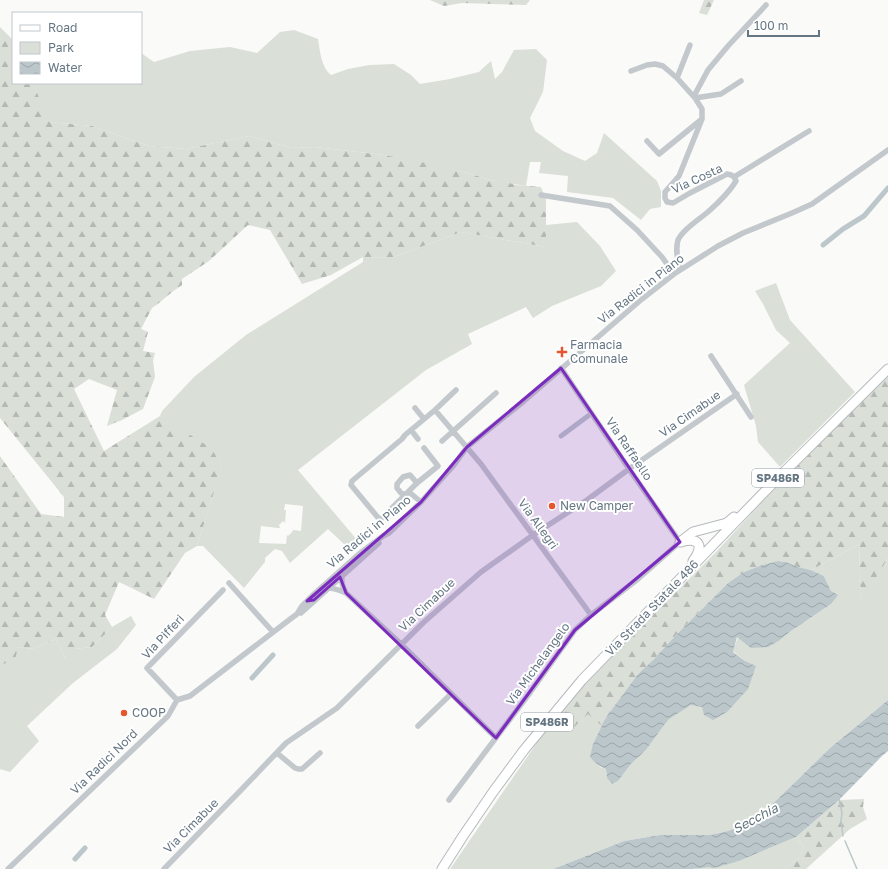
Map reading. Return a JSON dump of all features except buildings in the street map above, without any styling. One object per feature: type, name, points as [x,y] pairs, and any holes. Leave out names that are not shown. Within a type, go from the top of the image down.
[{"type":"main road","name":"Via Strada Statale 486","points":[[442,869],[471,823],[524,750],[582,680],[757,499],[888,369]]},
{"type":"main road","points":[[680,542],[693,532],[727,523],[747,505],[757,499]]},
{"type":"main road","points":[[669,590],[694,559],[699,549],[698,544],[695,541],[690,540],[680,542]]},
{"type":"street","points":[[694,97],[708,70],[766,5]]},
{"type":"street","points":[[675,76],[690,45]]},
{"type":"street","points":[[630,70],[647,65],[656,64],[663,66],[675,76],[694,97],[702,109],[702,120],[659,154],[647,141]]},
{"type":"street","points":[[694,97],[721,94],[741,81]]},
{"type":"street","name":"Via Costa","points":[[680,270],[677,257],[679,239],[685,231],[710,210],[736,181],[732,174],[727,174],[674,203],[668,202],[665,198],[665,192],[679,176],[702,120]]},
{"type":"street","points":[[734,177],[809,130]]},
{"type":"street","name":"Via Radici in Piano","points":[[307,601],[368,547],[389,532],[421,502],[454,465],[467,446],[524,401],[642,299],[674,274],[718,246],[744,233],[812,204],[888,150]]},
{"type":"street","points":[[542,195],[610,206],[637,230],[662,257],[674,274]]},
{"type":"street","points":[[711,356],[751,417]]},
{"type":"street","name":"Via Raffaello","points":[[561,368],[680,542]]},
{"type":"street","points":[[407,493],[380,520],[351,484],[352,481],[402,439],[456,390]]},
{"type":"street","points":[[442,441],[496,393]]},
{"type":"street","name":"Via Cimabue","points":[[164,869],[286,743],[337,708],[401,644],[481,572],[533,535],[587,500],[737,394]]},
{"type":"street","points":[[416,408],[424,419]]},
{"type":"street","name":"Via Allegri","points":[[435,410],[482,464],[591,615]]},
{"type":"street","points":[[411,430],[418,440]]},
{"type":"street","name":"Via Radici in Piano","points":[[407,493],[438,466],[424,448]]},
{"type":"street","name":"Via Radici in Piano","points":[[417,483],[410,476],[403,477],[397,484],[397,488],[401,493],[407,493],[421,502]]},
{"type":"street","points":[[177,700],[190,696],[297,614],[300,614],[387,536],[389,532]]},
{"type":"street","name":"Via Michelangelo","points":[[449,800],[530,694],[575,630],[591,615],[680,542]]},
{"type":"street","points":[[343,574],[342,582],[346,593]]},
{"type":"street","points":[[230,583],[273,632]]},
{"type":"street","points":[[328,588],[338,589],[346,593],[401,644],[496,738]]},
{"type":"street","name":"Via Pifferi","points":[[177,700],[147,668],[223,590]]},
{"type":"street","points":[[300,608],[300,600],[302,602],[314,600]]},
{"type":"street","points":[[297,614],[300,608],[307,601]]},
{"type":"street","points":[[418,726],[451,694]]},
{"type":"street","name":"Via Radici Nord","points":[[8,869],[168,716],[177,700]]},
{"type":"street","points":[[277,753],[298,770],[302,769],[320,753]]},
{"type":"highlighted area","points":[[561,368],[680,542],[575,630],[496,738],[346,593],[340,577],[314,600],[307,601],[421,502],[467,447]]},
{"type":"green space","points":[[430,0],[530,0],[526,5],[462,3],[444,6]]},
{"type":"green space","points":[[704,0],[714,0],[707,15],[699,13]]},
{"type":"green space","points":[[0,27],[12,39],[12,84],[33,84],[49,122],[92,126],[149,146],[186,149],[249,136],[291,148],[315,147],[384,155],[468,173],[490,180],[516,185],[541,187],[546,200],[546,247],[461,232],[391,258],[363,257],[331,275],[302,284],[270,230],[248,225],[209,261],[182,279],[182,285],[152,308],[141,329],[148,332],[143,351],[155,353],[153,360],[155,377],[143,409],[107,426],[117,390],[89,379],[74,389],[104,451],[160,416],[211,448],[222,466],[197,546],[185,553],[154,599],[119,582],[105,615],[112,627],[92,647],[75,649],[75,654],[65,658],[56,639],[33,649],[18,647],[15,660],[3,664],[0,661],[0,456],[41,514],[64,517],[64,497],[0,418]]},
{"type":"green space","points":[[294,30],[318,39],[323,63],[331,75],[348,69],[369,65],[394,64],[411,75],[420,84],[479,72],[491,61],[495,79],[502,72],[514,50],[536,49],[547,60],[543,92],[530,118],[535,131],[563,151],[585,161],[597,153],[604,133],[657,181],[661,191],[661,207],[650,209],[641,220],[613,198],[567,192],[568,176],[539,173],[541,162],[530,162],[526,186],[490,180],[468,173],[384,155],[315,147],[291,148],[249,136],[186,149],[149,146],[92,126],[48,122],[33,84],[142,84],[142,54],[154,62],[190,51],[230,47],[257,53],[280,32]]},
{"type":"green space","points":[[577,222],[600,246],[616,271],[601,286],[552,306],[533,318],[526,307],[468,334],[472,344],[426,370],[298,470],[358,541],[346,546],[328,529],[290,563],[282,551],[275,549],[265,558],[265,562],[244,588],[203,546],[197,546],[222,465],[160,416],[162,411],[194,377],[246,335],[363,262],[363,257],[391,258],[461,232],[546,247],[546,225]],"holes":[[[285,504],[303,506],[301,531],[293,530],[288,536],[287,535],[286,544],[259,543],[261,526],[280,528],[279,525],[283,521],[285,523]]]},
{"type":"green space","points":[[776,283],[790,320],[855,392],[780,467],[758,442],[756,426],[744,385],[790,343],[776,330],[755,291]]},
{"type":"green space","points":[[888,376],[888,558],[862,601],[859,575],[860,544],[811,570],[778,561],[744,572],[728,583],[638,674],[615,705],[602,726],[588,714],[569,732],[556,720],[586,682],[716,552],[788,474]]},
{"type":"green space","points":[[860,544],[859,575],[862,600],[888,558],[888,700],[830,748],[756,820],[728,831],[710,835],[660,835],[624,841],[553,869],[450,869],[545,731],[556,720],[569,732],[589,713],[602,726],[593,744],[600,767],[606,769],[607,778],[612,784],[618,781],[631,764],[646,750],[669,718],[691,705],[702,706],[756,667],[745,661],[733,651],[738,637],[780,640],[831,604],[831,591],[824,576],[811,570]]},
{"type":"green space","points":[[131,616],[136,625],[117,649],[73,683],[27,726],[39,741],[10,772],[0,769],[0,661],[3,663],[18,647],[33,649],[56,639],[65,658],[75,649],[92,647],[112,627]]},
{"type":"green space","points":[[864,799],[863,807],[867,819],[850,829],[806,869],[783,869],[798,859],[804,847],[796,837],[839,800]]},
{"type":"green space","points":[[796,837],[804,847],[798,859],[783,869],[692,869],[739,861]]},
{"type":"water","points":[[778,561],[811,570],[824,576],[831,591],[838,595],[831,604],[768,647],[751,648],[737,637],[733,652],[745,661],[756,666],[748,689],[727,712],[713,720],[704,715],[702,707],[691,705],[669,719],[646,750],[631,764],[618,781],[612,784],[607,778],[606,769],[597,764],[590,757],[593,744],[604,721],[638,674],[728,583],[744,572]]},
{"type":"water","points":[[888,700],[888,751],[839,800],[796,837],[739,861],[714,868],[553,869],[624,841],[660,835],[710,835],[728,831],[756,820],[830,748]]},
{"type":"waterway","points":[[823,245],[843,229],[864,216],[888,188]]},
{"type":"waterway","points":[[561,436],[588,416]]},
{"type":"waterway","points":[[252,678],[273,655]]},
{"type":"waterway","points":[[839,799],[842,813],[841,821],[843,836]]},
{"type":"waterway","points":[[845,841],[857,869]]},
{"type":"waterway","points":[[75,859],[85,848]]},
{"type":"place","name":"Farmacia Comunale","points":[[562,352]]},
{"type":"place","name":"New Camper","points":[[552,506]]},
{"type":"place","name":"COOP","points":[[124,713]]},
{"type":"water label","name":"Secchia","points":[[755,818]]}]
